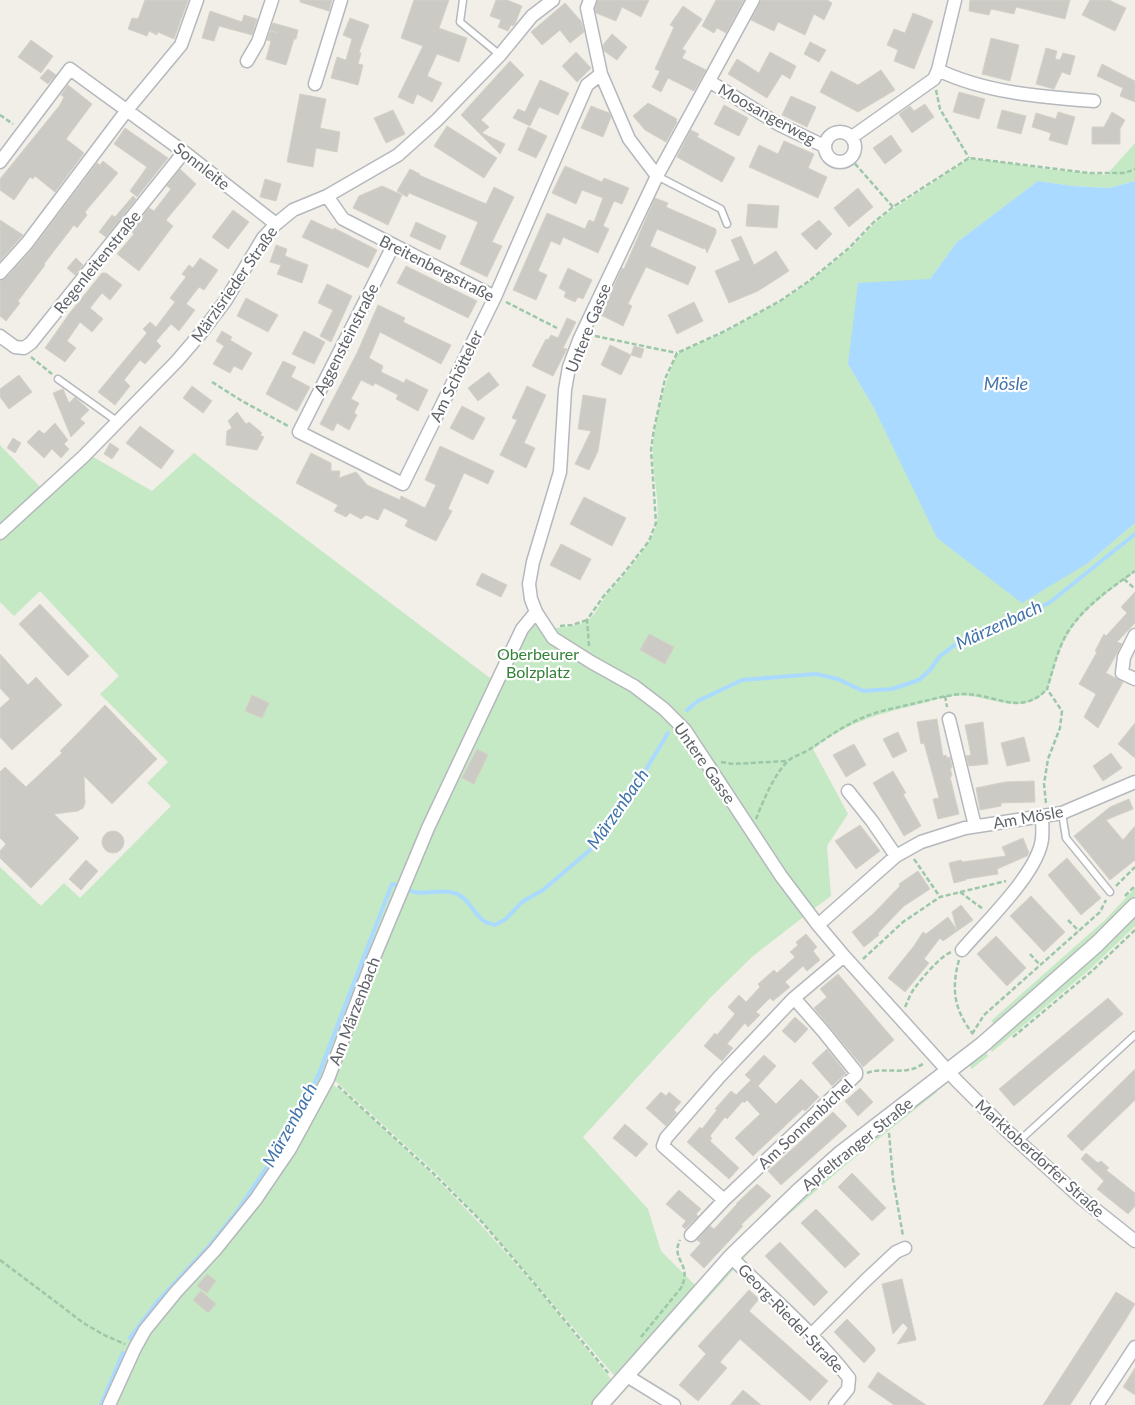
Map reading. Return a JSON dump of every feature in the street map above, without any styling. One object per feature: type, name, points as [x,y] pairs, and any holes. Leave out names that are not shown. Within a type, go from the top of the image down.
[{"type":"street","points":[[0,274],[27,243],[127,110],[181,45],[197,0]]},
{"type":"street","points":[[247,61],[258,42],[272,0]]},
{"type":"street","points":[[315,84],[341,0]]},
{"type":"street","name":"Märzisrieder Straße","points":[[0,533],[118,422],[202,333],[226,300],[263,238],[276,224],[293,210],[327,196],[398,155],[437,120],[500,55],[532,16],[553,0]]},
{"type":"street","points":[[590,0],[587,8],[601,74],[629,139],[657,176]]},
{"type":"street","name":"Untere Gasse","points":[[753,0],[657,176],[580,338],[569,367],[565,390],[560,472],[533,562],[530,599],[553,638],[634,686],[664,708],[685,730],[781,876],[818,925],[948,1071]]},
{"type":"street","points":[[850,158],[854,150],[852,137],[936,75],[955,0]]},
{"type":"street","name":"Sonnleite","points":[[0,162],[70,69],[184,152],[276,224]]},
{"type":"street","name":"Am Schötteler","points":[[299,432],[403,484],[495,297],[587,85],[601,74]]},
{"type":"street","points":[[936,75],[1030,96],[1094,101]]},
{"type":"street","name":"Moosangerweg","points":[[709,82],[778,124],[824,146]]},
{"type":"street","name":"Moosangerweg","points":[[850,158],[840,162],[831,159],[827,155],[824,146],[828,136],[833,133],[843,132],[852,137]]},
{"type":"street","name":"Regenleitenstraße","points":[[24,348],[32,343],[184,152]]},
{"type":"street","name":"Breitenbergstraße","points":[[327,196],[343,219],[495,297]]},
{"type":"street","name":"Aggensteinstraße","points":[[299,432],[393,246]]},
{"type":"street","points":[[0,336],[15,346],[24,348]]},
{"type":"street","name":"Am Märzenbach","points":[[109,1405],[145,1330],[176,1292],[215,1250],[256,1199],[290,1149],[328,1078],[370,967],[428,828],[522,629],[536,612]]},
{"type":"street","points":[[1135,635],[1124,657],[1122,673],[1135,679]]},
{"type":"street","name":"Am Mösle","points":[[949,719],[975,826]]},
{"type":"street","name":"Am Mösle","points":[[818,925],[896,856],[921,842],[975,826],[1062,813],[1135,782]]},
{"type":"street","points":[[848,791],[872,820],[896,856]]},
{"type":"street","points":[[962,950],[1026,876],[1038,854],[1042,839],[1044,815]]},
{"type":"street","name":"Apfeltranger Straße","points":[[600,1405],[731,1257],[758,1230],[839,1155],[982,1045],[1097,944],[1135,906]]},
{"type":"street","points":[[724,1200],[663,1146],[666,1138],[794,998],[844,956]]},
{"type":"street","name":"Am Sonnenbichel","points":[[691,1236],[724,1200],[856,1075],[856,1072],[823,1030],[794,998]]},
{"type":"street","name":"Marktoberdorfer Straße","points":[[948,1071],[1006,1130],[1081,1198],[1135,1241]]},
{"type":"street","points":[[811,1335],[896,1252],[905,1248]]},
{"type":"street","name":"Georg-Riedel-Straße","points":[[731,1257],[811,1335],[849,1378],[848,1389],[835,1405]]},
{"type":"street","points":[[1097,1405],[1135,1347]]},
{"type":"street","points":[[623,1380],[674,1405]]},
{"type":"lane","points":[[463,0],[460,22],[500,55]]},
{"type":"lane","points":[[657,176],[721,209],[727,224]]},
{"type":"lane","points":[[58,379],[118,422]]},
{"type":"lane","points":[[1062,813],[1066,838],[1110,892]]},
{"type":"lane","points":[[1019,1141],[1135,1035]]},
{"type":"path","points":[[936,75],[940,109],[969,158]]},
{"type":"path","points":[[0,115],[24,131]]},
{"type":"path","points":[[850,158],[893,207]]},
{"type":"path","points":[[580,338],[593,335],[606,337],[676,353],[725,331],[780,301],[809,281],[849,248],[874,222],[893,207],[969,158],[1089,173],[1117,173],[1135,169]]},
{"type":"path","name":"Breitenbergstraße","points":[[495,297],[557,328]]},
{"type":"path","points":[[24,348],[33,360],[58,379]]},
{"type":"path","points":[[546,627],[572,625],[587,620],[602,597],[649,541],[656,523],[651,450],[654,429],[665,379],[676,353]]},
{"type":"path","points":[[212,382],[242,401],[299,432]]},
{"type":"path","points":[[704,759],[733,764],[787,761],[812,748],[826,736],[862,718],[882,711],[954,695],[968,694],[1000,702],[1030,701],[1041,696],[1047,689],[1057,658],[1069,631],[1091,604],[1116,583],[1135,571]]},
{"type":"path","points":[[1124,578],[1135,589]]},
{"type":"path","points":[[587,620],[591,662]]},
{"type":"path","points":[[1044,815],[1044,784],[1048,759],[1060,728],[1062,711],[1047,689]]},
{"type":"path","points":[[752,831],[766,794],[787,761]]},
{"type":"path","points":[[908,850],[940,897]]},
{"type":"path","points":[[900,1018],[914,989],[934,966],[948,952],[962,950],[954,990],[956,1006],[972,1034],[984,1015],[1100,912],[1110,892],[1135,867]]},
{"type":"path","points":[[855,968],[902,922],[940,897],[1026,876]]},
{"type":"path","points":[[960,892],[992,916]]},
{"type":"path","points":[[1068,920],[1079,931]]},
{"type":"path","points":[[1007,1042],[1092,971],[1135,930]]},
{"type":"path","points":[[1030,954],[1040,965]]},
{"type":"path","points":[[984,1015],[988,1020]]},
{"type":"path","points":[[856,1075],[876,1070],[904,1072],[920,1066],[934,1056]]},
{"type":"path","points":[[328,1078],[349,1094],[482,1222],[534,1283],[623,1380]]},
{"type":"path","points":[[882,1137],[889,1131],[893,1179],[905,1248]]},
{"type":"path","points":[[639,1338],[681,1288],[686,1276],[677,1249],[684,1234],[691,1236]]},
{"type":"path","points":[[0,1260],[85,1324],[106,1336],[135,1348]]},
{"type":"green space","points":[[1135,143],[1135,181],[1109,188],[1073,186],[1038,181],[957,242],[930,279],[848,364],[875,410],[1088,563],[1135,523],[1135,572],[1099,600],[1074,625],[1059,651],[1050,683],[1044,694],[1039,698],[1017,704],[977,697],[952,696],[866,719],[839,731],[813,749],[848,814],[827,846],[831,896],[812,910],[783,872],[688,727],[549,629],[578,624],[590,619],[605,597],[650,541],[657,523],[658,514],[653,459],[655,426],[668,377],[677,354],[725,332],[780,302],[809,282],[850,249],[875,223],[892,210],[969,159],[1109,175],[1110,171]]},
{"type":"green space","points":[[0,445],[43,490],[0,530]]},
{"type":"green space","points":[[194,453],[494,681],[326,1078],[255,1197],[174,1289],[107,1405],[0,1405],[0,867],[41,906],[64,883],[80,898],[171,806],[147,783],[168,762],[100,694],[119,676],[40,591],[14,616],[0,602],[0,538],[90,455],[152,491]]},
{"type":"green space","name":"Oberbeurer Bolzplatz","points":[[535,617],[541,626],[632,687],[681,730],[806,915],[753,956],[710,998],[583,1137],[648,1209],[661,1251],[697,1287],[618,1380],[484,1223],[436,1173],[331,1077],[442,803]]},
{"type":"green space","points":[[1135,888],[1135,897],[1118,914],[996,1026],[991,1021],[1105,920]]},
{"type":"green space","points":[[1135,916],[1135,926],[1090,969],[992,1052],[989,1048]]},
{"type":"green space","points":[[985,1051],[988,1056],[972,1069],[968,1064]]},
{"type":"green space","points":[[329,1082],[348,1096],[433,1175],[537,1288],[615,1384],[594,1405],[111,1405],[136,1349],[216,1251]]},
{"type":"green space","points":[[933,1087],[937,1092],[848,1163],[764,1236],[612,1405],[605,1405],[734,1262],[844,1159]]},
{"type":"water","name":"Mösle","points":[[1038,181],[1073,186],[1109,188],[1135,181],[1135,523],[1088,563],[1022,603],[937,538],[875,410],[848,364],[858,283],[930,279],[957,242]]},
{"type":"building","points":[[145,0],[188,0],[174,39],[158,32],[157,35],[149,31],[147,36],[128,29],[132,18],[138,19]]},
{"type":"building","points":[[300,0],[332,0],[329,11],[300,2]]},
{"type":"building","points":[[414,0],[449,0],[439,28],[467,38],[459,62],[437,54],[427,76],[442,83],[432,102],[417,94],[413,104],[398,97],[423,46],[401,38]]},
{"type":"building","points":[[496,0],[507,0],[522,6],[515,24],[511,25],[508,31],[498,27],[501,20],[490,16]]},
{"type":"building","points":[[598,0],[649,0],[641,17],[622,7],[616,21],[596,13],[595,9]]},
{"type":"building","points":[[716,0],[744,0],[726,33],[717,28],[714,33],[702,26]]},
{"type":"building","points":[[761,0],[827,0],[832,3],[824,20],[814,14],[805,35],[778,22],[774,31],[751,20]]},
{"type":"building","points":[[970,0],[1070,0],[1065,19],[1016,7],[1014,14],[991,9],[989,15],[969,11]]},
{"type":"building","points":[[1090,0],[1109,0],[1126,8],[1115,31],[1082,15]]},
{"type":"building","points":[[565,3],[581,21],[584,32],[570,43],[560,30],[542,45],[531,32]]},
{"type":"building","points":[[683,6],[702,19],[682,49],[686,51],[682,58],[706,70],[694,91],[668,78],[661,92],[652,87],[660,71],[655,69],[674,27],[670,25]]},
{"type":"building","points":[[210,11],[242,22],[244,15],[257,19],[252,35],[219,26],[214,41],[202,38]]},
{"type":"building","points":[[913,13],[933,21],[914,69],[894,61],[898,50],[887,45],[894,29],[905,33]]},
{"type":"building","points":[[350,18],[369,25],[359,52],[361,53],[358,64],[363,65],[358,85],[331,78],[337,57],[346,60],[352,39],[343,35]]},
{"type":"building","points":[[273,23],[298,30],[286,65],[266,59],[271,41],[267,40],[270,31],[278,33],[270,30]]},
{"type":"building","points":[[612,34],[627,47],[617,60],[604,51],[603,45]]},
{"type":"building","points":[[991,38],[1019,45],[1010,81],[982,74]]},
{"type":"building","points":[[31,40],[53,56],[41,73],[18,57]]},
{"type":"building","points":[[810,42],[826,50],[819,62],[804,54]]},
{"type":"building","points":[[1046,48],[1057,51],[1055,59],[1060,60],[1063,53],[1075,56],[1070,75],[1062,72],[1054,89],[1036,84]]},
{"type":"building","points":[[576,52],[591,68],[577,82],[562,66]]},
{"type":"building","points":[[770,52],[796,66],[790,79],[782,74],[767,98],[728,74],[737,59],[759,73]]},
{"type":"building","points":[[510,61],[524,75],[481,120],[489,127],[482,133],[505,144],[500,154],[461,115]]},
{"type":"building","points":[[1102,64],[1135,81],[1135,102],[1120,96],[1123,88],[1097,76]]},
{"type":"building","points":[[48,69],[56,75],[48,84],[40,78]]},
{"type":"building","points":[[881,70],[895,90],[858,112],[820,92],[831,71],[858,85]]},
{"type":"building","points":[[540,80],[569,93],[558,115],[539,107],[530,126],[513,118],[518,109],[525,112]]},
{"type":"building","points":[[68,85],[92,104],[66,139],[84,153],[55,192],[35,176],[33,179],[30,177],[14,200],[0,190],[0,179],[60,105],[64,97],[61,95]]},
{"type":"building","points":[[959,92],[985,99],[979,119],[953,112]]},
{"type":"building","points":[[300,94],[326,99],[320,128],[340,132],[337,152],[316,148],[313,167],[287,162]]},
{"type":"building","points":[[791,96],[816,107],[807,127],[782,115]]},
{"type":"building","points":[[648,103],[677,119],[666,142],[645,130],[633,116]]},
{"type":"building","points":[[925,104],[934,117],[912,133],[899,114],[910,106],[914,111]]},
{"type":"building","points":[[724,105],[748,118],[739,136],[714,124]]},
{"type":"building","points":[[591,106],[609,113],[611,117],[603,137],[581,128]]},
{"type":"building","points":[[393,110],[405,134],[386,143],[374,118]]},
{"type":"building","points":[[1002,110],[1026,116],[1021,134],[997,128]]},
{"type":"building","points":[[1058,112],[1075,117],[1067,145],[1049,140],[1051,133],[1032,127],[1036,113],[1056,119]]},
{"type":"building","points":[[1112,112],[1125,120],[1120,129],[1120,144],[1092,144],[1092,127],[1104,127]]},
{"type":"building","points":[[447,126],[497,158],[484,178],[434,146]]},
{"type":"building","points":[[528,127],[547,136],[536,158],[518,150]]},
{"type":"building","points":[[125,128],[168,158],[137,197],[130,191],[147,167],[114,144]]},
{"type":"building","points":[[691,130],[699,134],[697,137],[735,158],[722,182],[677,157]]},
{"type":"building","points":[[891,135],[902,151],[885,164],[873,148]]},
{"type":"building","points":[[784,141],[814,154],[808,168],[827,177],[818,198],[749,167],[759,145],[778,154]]},
{"type":"building","points":[[103,161],[118,173],[85,212],[87,215],[77,228],[74,225],[44,264],[18,301],[20,303],[6,321],[0,316],[0,281],[6,278],[33,248],[97,163],[100,165]]},
{"type":"building","points":[[565,166],[602,182],[604,178],[629,188],[622,204],[614,201],[603,226],[609,229],[598,253],[563,237],[560,245],[551,241],[538,271],[547,275],[536,300],[513,290],[547,213],[585,229],[589,220],[594,222],[603,198],[582,190],[576,204],[552,193]]},
{"type":"building","points":[[180,169],[196,184],[166,220],[173,226],[139,271],[117,254],[134,234],[131,231],[149,208],[154,211],[171,189],[167,186]]},
{"type":"building","points":[[410,169],[419,175],[486,204],[494,187],[514,197],[492,242],[502,246],[487,277],[460,264],[478,222],[409,193],[407,197],[397,191]]},
{"type":"building","points":[[265,179],[281,184],[276,201],[260,197]]},
{"type":"building","points":[[382,186],[402,195],[388,225],[353,208],[359,196]]},
{"type":"building","points":[[858,188],[873,207],[849,227],[834,208]]},
{"type":"building","points":[[133,196],[136,199],[106,237],[99,232],[112,215],[115,217]]},
{"type":"building","points":[[655,198],[668,203],[666,207],[716,229],[716,233],[707,253],[705,247],[704,249],[657,229],[650,246],[696,267],[688,285],[646,267],[628,304],[632,306],[623,326],[601,315],[622,268],[624,269]]},
{"type":"building","points":[[748,204],[779,206],[777,228],[746,226]]},
{"type":"building","points":[[233,210],[249,222],[228,249],[212,237]]},
{"type":"building","points":[[0,220],[23,235],[0,261]]},
{"type":"building","points":[[311,220],[333,230],[334,228],[377,250],[368,268],[302,237]]},
{"type":"building","points":[[819,220],[832,234],[816,250],[801,234]]},
{"type":"building","points":[[416,222],[446,236],[440,250],[410,236]]},
{"type":"building","points":[[741,236],[754,265],[776,251],[789,271],[758,291],[729,303],[715,271],[740,260],[731,240]]},
{"type":"building","points":[[276,245],[287,249],[285,256],[308,265],[302,283],[277,274],[281,265],[270,262]]},
{"type":"building","points":[[76,258],[83,265],[75,275],[67,268]]},
{"type":"building","points":[[200,258],[218,270],[204,290],[199,287],[186,304],[195,310],[179,331],[171,324],[156,341],[161,346],[145,364],[140,360],[124,380],[130,386],[115,405],[98,392],[147,333],[143,329],[150,322],[156,327],[175,302],[170,298],[186,277],[182,274],[189,265],[193,268]]},
{"type":"building","points":[[406,266],[477,301],[468,318],[397,283]]},
{"type":"building","points":[[568,268],[592,280],[583,299],[578,297],[575,302],[564,297],[566,292],[559,288]]},
{"type":"building","points":[[102,273],[106,273],[122,285],[110,300],[102,293],[90,308],[103,319],[92,332],[80,322],[67,341],[76,348],[65,362],[45,348]]},
{"type":"building","points":[[327,284],[352,296],[331,342],[320,336],[333,310],[318,303]]},
{"type":"building","points":[[246,298],[278,315],[268,332],[237,316]]},
{"type":"building","points":[[694,302],[703,321],[677,334],[668,315]]},
{"type":"building","points":[[378,305],[405,318],[403,322],[451,345],[441,364],[380,332],[369,358],[383,366],[381,372],[404,383],[406,379],[428,390],[418,411],[396,399],[398,395],[375,383],[373,386],[361,380],[351,399],[359,403],[354,413],[357,415],[349,430],[337,423],[333,431],[320,424],[357,353]]},
{"type":"building","points":[[567,318],[576,322],[563,348],[567,349],[553,376],[532,366],[546,339],[548,340],[551,335],[558,338]]},
{"type":"building","points":[[222,331],[232,337],[230,340],[252,353],[242,370],[234,366],[230,373],[213,364],[224,346],[216,341]]},
{"type":"building","points":[[304,331],[325,342],[314,364],[292,354]]},
{"type":"building","points":[[610,345],[631,355],[621,375],[601,365]]},
{"type":"building","points":[[634,346],[644,349],[641,358],[631,355]]},
{"type":"building","points":[[283,361],[296,367],[291,377],[310,387],[297,411],[266,394]]},
{"type":"building","points":[[489,372],[499,385],[478,401],[468,388]]},
{"type":"building","points":[[19,375],[32,392],[9,409],[0,397],[0,389]]},
{"type":"building","points":[[192,386],[212,401],[203,413],[183,398]]},
{"type":"building","points":[[527,386],[546,395],[524,443],[535,448],[526,468],[500,455],[517,420],[512,418]]},
{"type":"building","points":[[63,389],[69,403],[75,397],[89,410],[80,419],[85,423],[71,437],[53,393]]},
{"type":"building","points":[[583,395],[606,399],[598,451],[589,470],[575,464],[591,431],[578,429]]},
{"type":"building","points":[[462,406],[485,418],[473,440],[450,428]]},
{"type":"building","points":[[237,412],[246,424],[249,422],[262,433],[260,435],[264,437],[257,450],[226,445],[227,431],[232,428],[228,421]]},
{"type":"building","points":[[55,423],[68,440],[64,444],[69,449],[61,458],[52,449],[44,458],[27,442],[39,430],[44,434]]},
{"type":"building","points":[[140,426],[174,451],[161,469],[126,443]]},
{"type":"building","points":[[13,438],[21,443],[15,453],[7,448]]},
{"type":"building","points":[[110,443],[119,449],[112,459],[104,454]]},
{"type":"building","points":[[440,446],[494,471],[488,484],[464,473],[448,509],[452,511],[436,541],[405,526],[408,520],[384,508],[378,520],[366,515],[361,519],[350,513],[346,517],[334,511],[338,505],[296,483],[311,453],[331,463],[331,471],[340,471],[339,478],[356,472],[367,485],[400,500],[401,496],[425,508],[436,485],[425,480]]},
{"type":"building","points":[[584,497],[626,518],[612,546],[570,524]]},
{"type":"building","points":[[561,544],[591,559],[580,580],[550,565]]},
{"type":"building","points":[[482,573],[507,585],[501,597],[476,585]]},
{"type":"building","points":[[1135,592],[1135,623],[1117,642],[1122,644],[1106,673],[1123,682],[1098,728],[1084,717],[1096,694],[1079,684],[1097,652],[1095,651],[1104,634],[1106,636],[1127,613],[1121,607]]},
{"type":"building","points":[[40,604],[89,656],[68,676],[19,624]]},
{"type":"building","points":[[649,634],[674,647],[665,664],[640,650]]},
{"type":"building","points":[[0,654],[28,685],[36,677],[62,705],[12,750],[0,737],[0,708],[10,699],[0,688]]},
{"type":"building","points":[[252,695],[269,703],[262,718],[245,711]]},
{"type":"building","points":[[105,705],[157,759],[112,804],[84,776],[85,803],[83,808],[78,811],[54,814],[79,838],[31,888],[0,858],[0,851],[6,844],[0,838],[0,772],[5,767],[26,787],[62,753],[60,751]]},
{"type":"building","points":[[937,719],[943,756],[950,757],[952,776],[950,777],[959,814],[938,819],[933,799],[939,798],[924,743],[921,744],[917,722]]},
{"type":"building","points":[[983,722],[988,764],[969,766],[966,756],[971,755],[965,725]]},
{"type":"building","points":[[1135,723],[1135,758],[1118,744]]},
{"type":"building","points":[[898,732],[907,751],[893,758],[883,739]]},
{"type":"building","points":[[1024,737],[1030,761],[1007,766],[1001,743]]},
{"type":"building","points":[[854,744],[866,765],[846,777],[833,755]]},
{"type":"building","points":[[477,749],[488,755],[474,784],[462,778]]},
{"type":"building","points":[[1111,753],[1122,768],[1103,781],[1093,766]]},
{"type":"building","points":[[893,771],[906,793],[903,794],[921,826],[904,836],[873,783]]},
{"type":"building","points":[[1034,781],[1035,802],[1001,803],[1001,806],[980,810],[976,788],[1005,782]]},
{"type":"building","points":[[1129,799],[1133,809],[1106,820],[1123,840],[1135,826],[1135,860],[1110,880],[1074,836],[1110,807]]},
{"type":"building","points":[[860,825],[880,851],[856,869],[835,841]]},
{"type":"building","points":[[113,831],[121,834],[124,842],[121,850],[113,853],[105,850],[102,842],[105,834]]},
{"type":"building","points":[[1023,838],[1029,853],[1027,856],[997,869],[998,874],[966,879],[954,883],[949,863],[961,860],[962,862],[1006,856],[1002,847]]},
{"type":"building","points":[[1067,858],[1101,898],[1081,915],[1048,875]]},
{"type":"building","points":[[86,860],[98,871],[81,890],[69,879]]},
{"type":"building","points":[[918,871],[930,889],[904,906],[878,933],[879,935],[864,947],[852,932],[873,914],[900,886],[899,884]]},
{"type":"building","points":[[1031,896],[1065,932],[1044,952],[1010,916]]},
{"type":"building","points":[[961,905],[973,920],[943,941],[940,938],[924,959],[929,963],[905,992],[888,978],[923,932],[926,934],[948,917],[957,930],[952,912]]},
{"type":"building","points":[[806,934],[817,947],[813,951],[820,960],[807,971],[803,966],[785,982],[790,987],[773,1001],[770,998],[756,1012],[760,1015],[748,1027],[745,1023],[727,1044],[733,1048],[722,1061],[704,1046],[715,1033],[717,1035],[735,1014],[728,1007],[739,995],[746,1002],[760,987],[758,984],[774,970],[777,973],[795,957],[790,952],[798,945],[796,942]]},
{"type":"building","points":[[996,936],[1026,968],[1007,986],[977,954]]},
{"type":"building","points":[[838,974],[894,1040],[863,1067],[814,1008],[827,997],[820,989]]},
{"type":"building","points":[[1108,998],[1123,1014],[1014,1106],[999,1089]]},
{"type":"building","points":[[795,1017],[808,1029],[795,1043],[782,1031]]},
{"type":"building","points":[[827,1049],[846,1073],[832,1086],[812,1063]]},
{"type":"building","points":[[764,1055],[776,1066],[758,1086],[776,1104],[801,1079],[819,1097],[805,1111],[803,1109],[753,1156],[735,1138],[760,1114],[747,1100],[744,1103],[743,1101],[727,1119],[725,1117],[710,1136],[712,1138],[710,1141],[739,1168],[729,1179],[687,1142],[700,1127],[702,1129],[717,1110],[715,1109],[731,1091],[736,1095],[751,1080],[745,1075]]},
{"type":"building","points":[[1135,1069],[1135,1100],[1082,1151],[1067,1136]]},
{"type":"building","points":[[860,1088],[873,1102],[858,1116],[845,1101]]},
{"type":"building","points":[[661,1092],[666,1096],[669,1092],[681,1102],[674,1110],[677,1113],[666,1126],[646,1108]]},
{"type":"building","points":[[833,1112],[847,1126],[781,1185],[768,1171]]},
{"type":"building","points":[[625,1124],[648,1144],[636,1157],[613,1138]]},
{"type":"building","points":[[1086,1153],[1098,1163],[1101,1161],[1109,1168],[1106,1170],[1135,1193],[1135,1206],[1128,1214],[1097,1189],[1104,1181],[1081,1159]]},
{"type":"building","points":[[852,1173],[886,1208],[872,1221],[838,1187]]},
{"type":"building","points":[[757,1184],[771,1196],[741,1225],[743,1226],[704,1268],[690,1255],[701,1243],[697,1240],[710,1226],[714,1229]]},
{"type":"building","points":[[679,1190],[701,1209],[696,1214],[698,1216],[685,1229],[682,1226],[686,1221],[666,1204]]},
{"type":"building","points":[[816,1209],[860,1254],[845,1268],[801,1223]]},
{"type":"building","points":[[780,1242],[828,1292],[814,1306],[765,1256]]},
{"type":"building","points":[[207,1274],[216,1281],[207,1293],[197,1286]]},
{"type":"building","points":[[902,1279],[916,1340],[897,1344],[908,1328],[903,1323],[893,1334],[882,1284]]},
{"type":"building","points":[[749,1290],[759,1299],[749,1311],[828,1381],[810,1401],[740,1339],[720,1362],[727,1368],[698,1401],[679,1385],[706,1354],[698,1346]]},
{"type":"building","points":[[201,1291],[216,1304],[208,1313],[193,1300]]},
{"type":"building","points":[[1116,1292],[1135,1304],[1123,1324],[1070,1405],[1043,1405]]},
{"type":"building","points":[[847,1319],[875,1348],[875,1351],[864,1363],[834,1332]]},
{"type":"building","points":[[1135,1368],[1135,1395],[1123,1387]]},
{"type":"building","points":[[878,1372],[926,1405],[894,1405],[868,1387]]},
{"type":"building","points":[[743,1390],[761,1405],[730,1405]]},
{"type":"waterway","name":"Märzenbach","points":[[687,710],[698,701],[742,680],[816,674],[838,679],[863,691],[892,689],[919,680],[930,670],[940,656],[960,641],[1049,603],[1135,534]]},
{"type":"waterway","name":"Märzenbach","points":[[408,890],[420,893],[443,891],[455,893],[464,898],[485,922],[495,925],[506,919],[522,902],[543,890],[590,850],[631,794],[668,733]]},
{"type":"waterway","name":"Märzenbach","points":[[130,1338],[158,1301],[210,1245],[238,1210],[280,1148],[318,1076],[392,884],[397,885]]},
{"type":"waterway","name":"Märzenbach","points":[[101,1405],[123,1353]]}]
